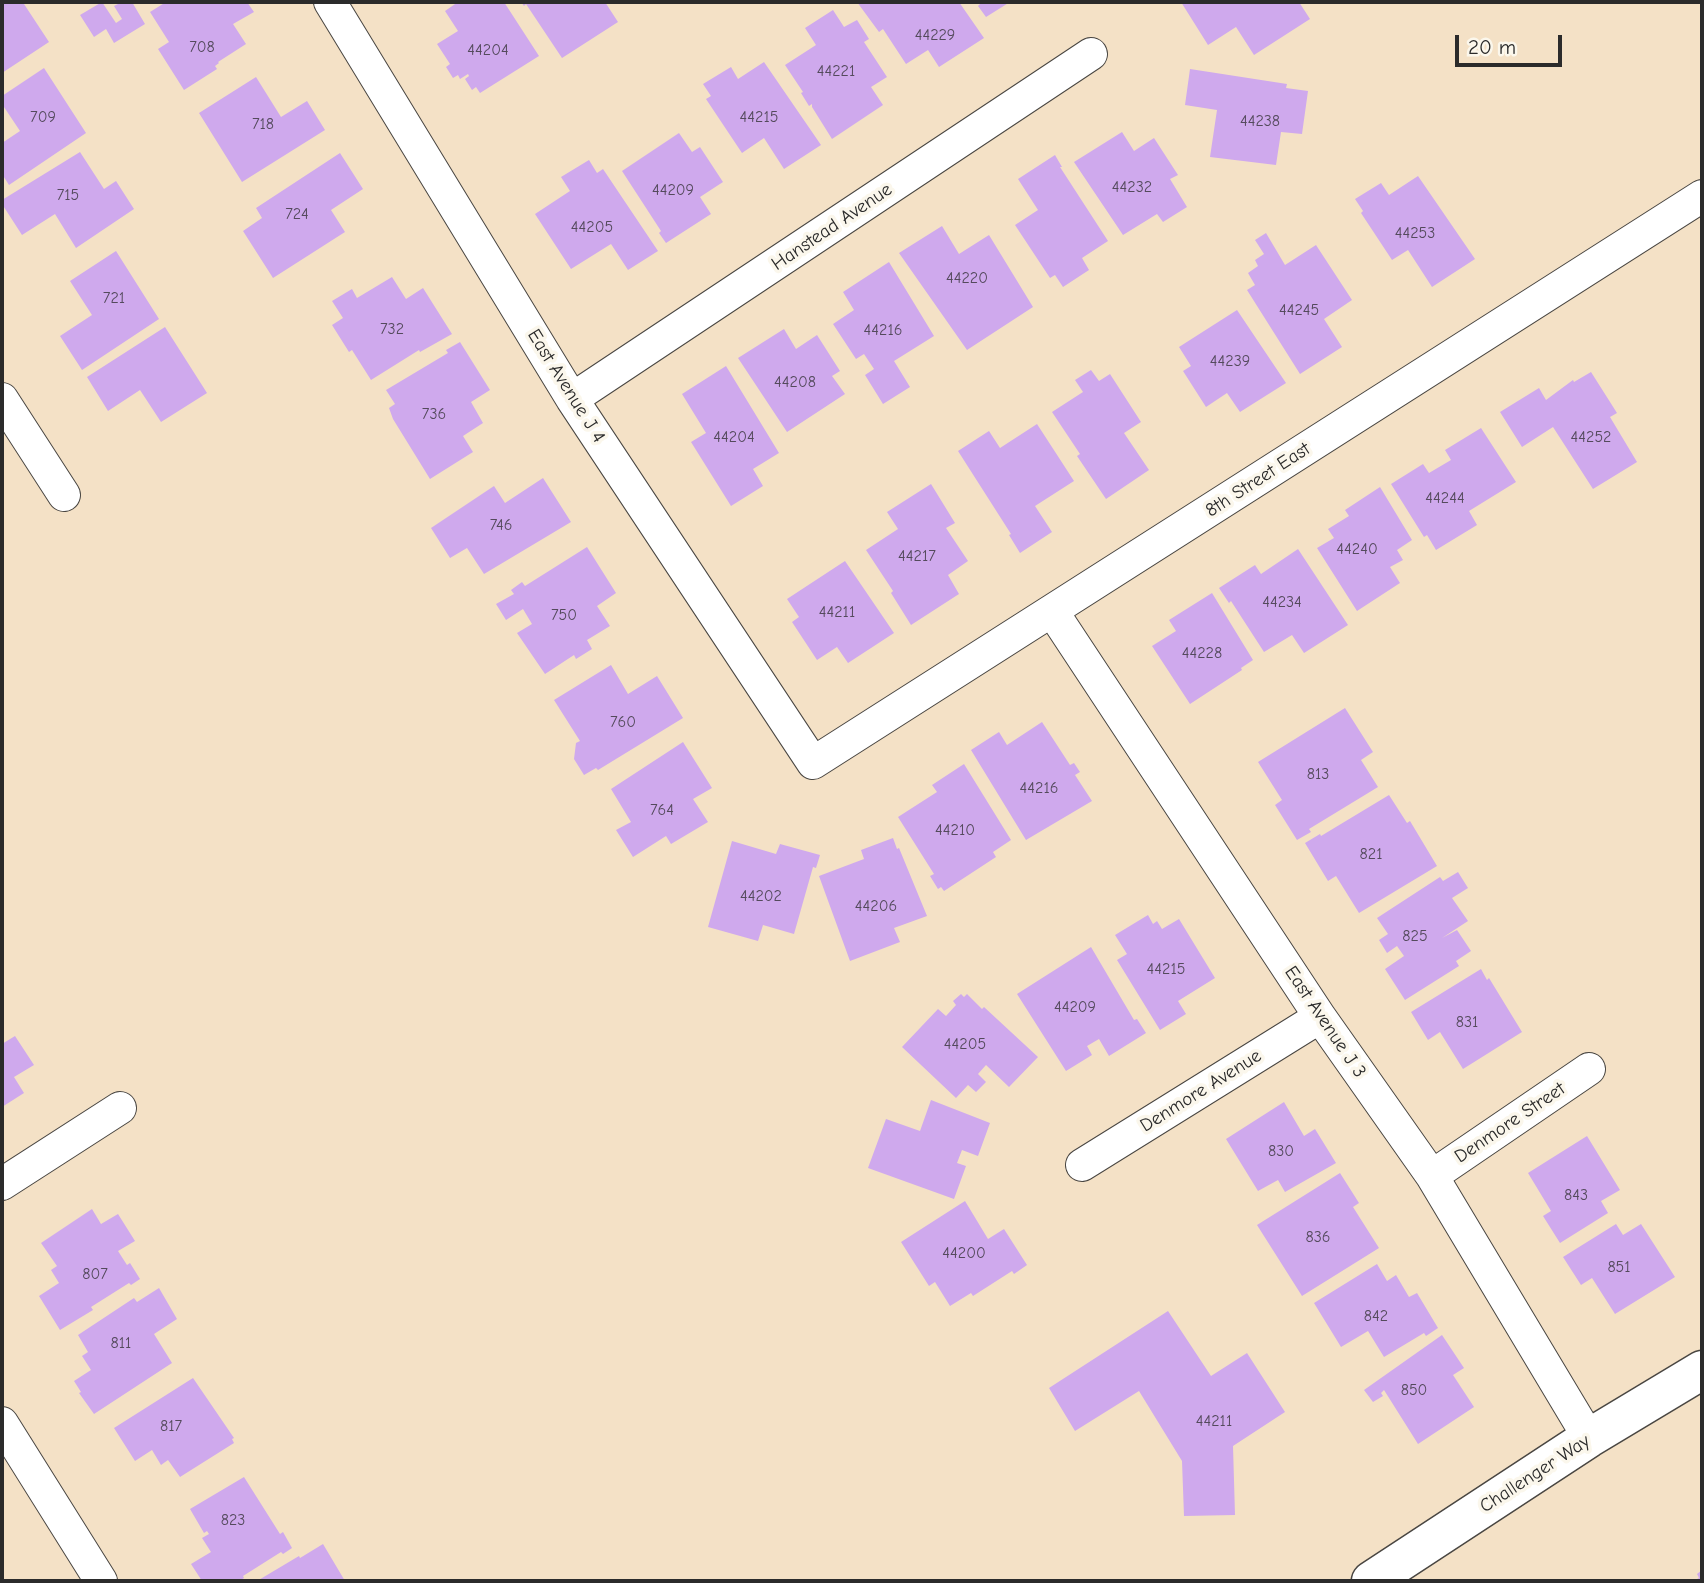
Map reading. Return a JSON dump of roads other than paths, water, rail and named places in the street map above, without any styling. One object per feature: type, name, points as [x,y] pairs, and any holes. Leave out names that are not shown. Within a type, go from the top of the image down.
[{"type":"main road","name":"Challenger Way","points":[[1371,1581],[1589,1438],[1702,1370]]},
{"type":"street","name":"East Avenue J 4","points":[[333,3],[572,399],[813,763]]},
{"type":"street","name":"Hanstead Avenue","points":[[572,399],[1091,54]]},
{"type":"street","name":"8th Street East","points":[[813,763],[1702,196]]},
{"type":"street","points":[[2,399],[64,495]]},
{"type":"street","name":"East Avenue J 3","points":[[1052,611],[1320,1017],[1432,1177],[1589,1438]]},
{"type":"street","name":"Denmore Avenue","points":[[1082,1165],[1320,1017]]},
{"type":"street","name":"Denmore Street","points":[[1432,1177],[1589,1069]]},
{"type":"street","points":[[2,1184],[120,1108]]},
{"type":"street","points":[[2,1423],[101,1581]]}]
